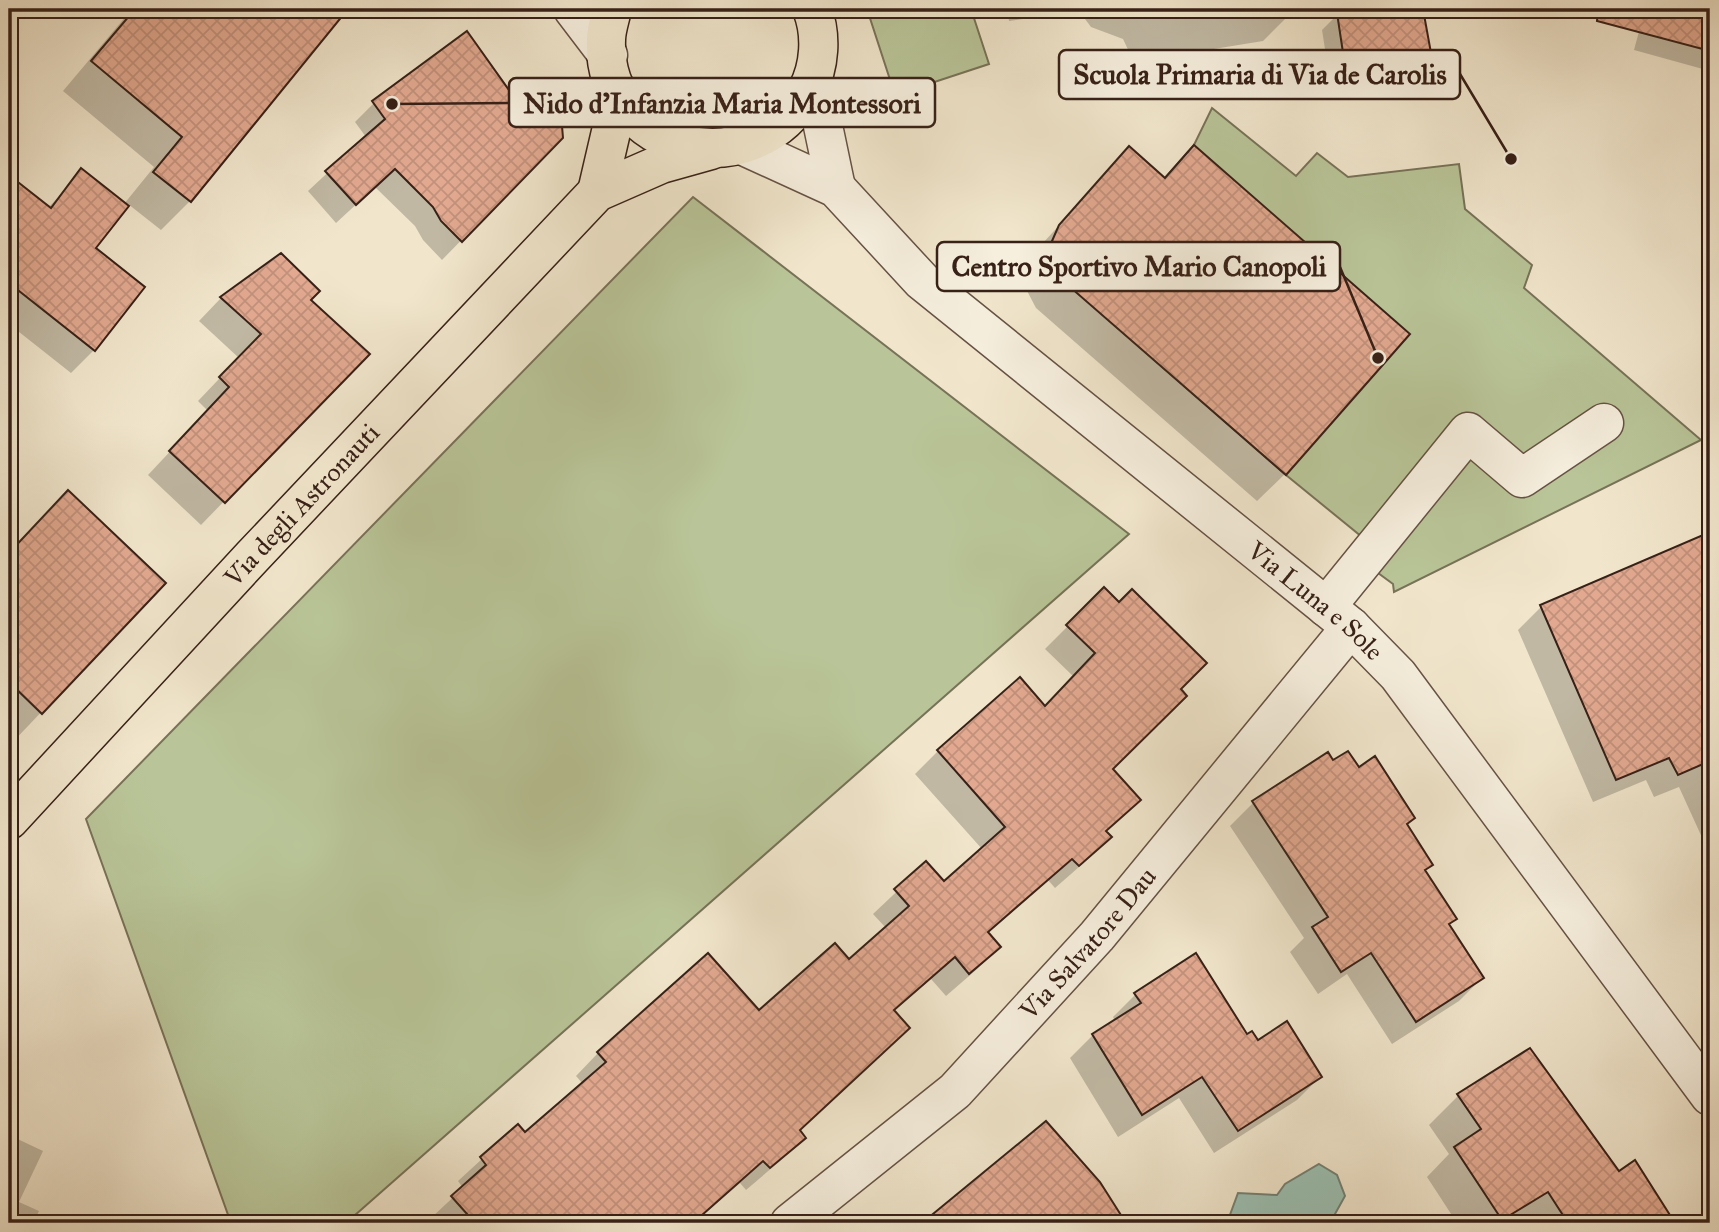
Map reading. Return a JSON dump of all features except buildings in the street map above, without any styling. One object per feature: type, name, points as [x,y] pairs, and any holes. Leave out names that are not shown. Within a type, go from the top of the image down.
[{"type":"main road","points":[[612,9],[606,40],[610,74],[625,105],[649,129],[679,145],[728,148]]},
{"type":"main road","name":"Via degli Astronauti","points":[[9,820],[251,557],[597,192],[661,164],[728,148],[773,131],[798,108],[813,78],[819,46],[812,9]]},
{"type":"main road","points":[[597,192],[620,93]]},
{"type":"street","points":[[573,9],[608,55]]},
{"type":"street","points":[[813,78],[836,188]]},
{"type":"street","name":"Via Luna e Sole","points":[[728,148],[836,188],[922,281],[1338,617],[1398,675],[1710,1096]]},
{"type":"street","name":"Via Salvatore Dau","points":[[790,1223],[955,1091],[1097,936],[1338,617],[1468,432],[1522,478],[1604,423]]},
{"type":"shaded area","points":[[867,9],[971,9],[989,64],[895,95]]},
{"type":"shaded area","points":[[1212,108],[1296,176],[1317,153],[1348,177],[1459,164],[1465,209],[1532,265],[1524,288],[1701,440],[1394,592],[1393,584],[1351,553],[1362,537],[1286,475],[1070,286],[1194,145]]},
{"type":"shaded area","points":[[693,197],[1129,534],[346,1223],[231,1223],[86,819]]},
{"type":"shaded area","points":[[1319,1164],[1337,1175],[1345,1196],[1330,1223],[1227,1223],[1238,1193],[1277,1195],[1285,1184]]},
{"type":"place","name":"Nido d'Infanzia Maria Montessori","points":[[392,104]]},
{"type":"place","name":"Scuola Primaria di Via de Carolis","points":[[1511,159]]},
{"type":"place","name":"Centro Sportivo Mario Canopoli","points":[[1378,358]]}]
